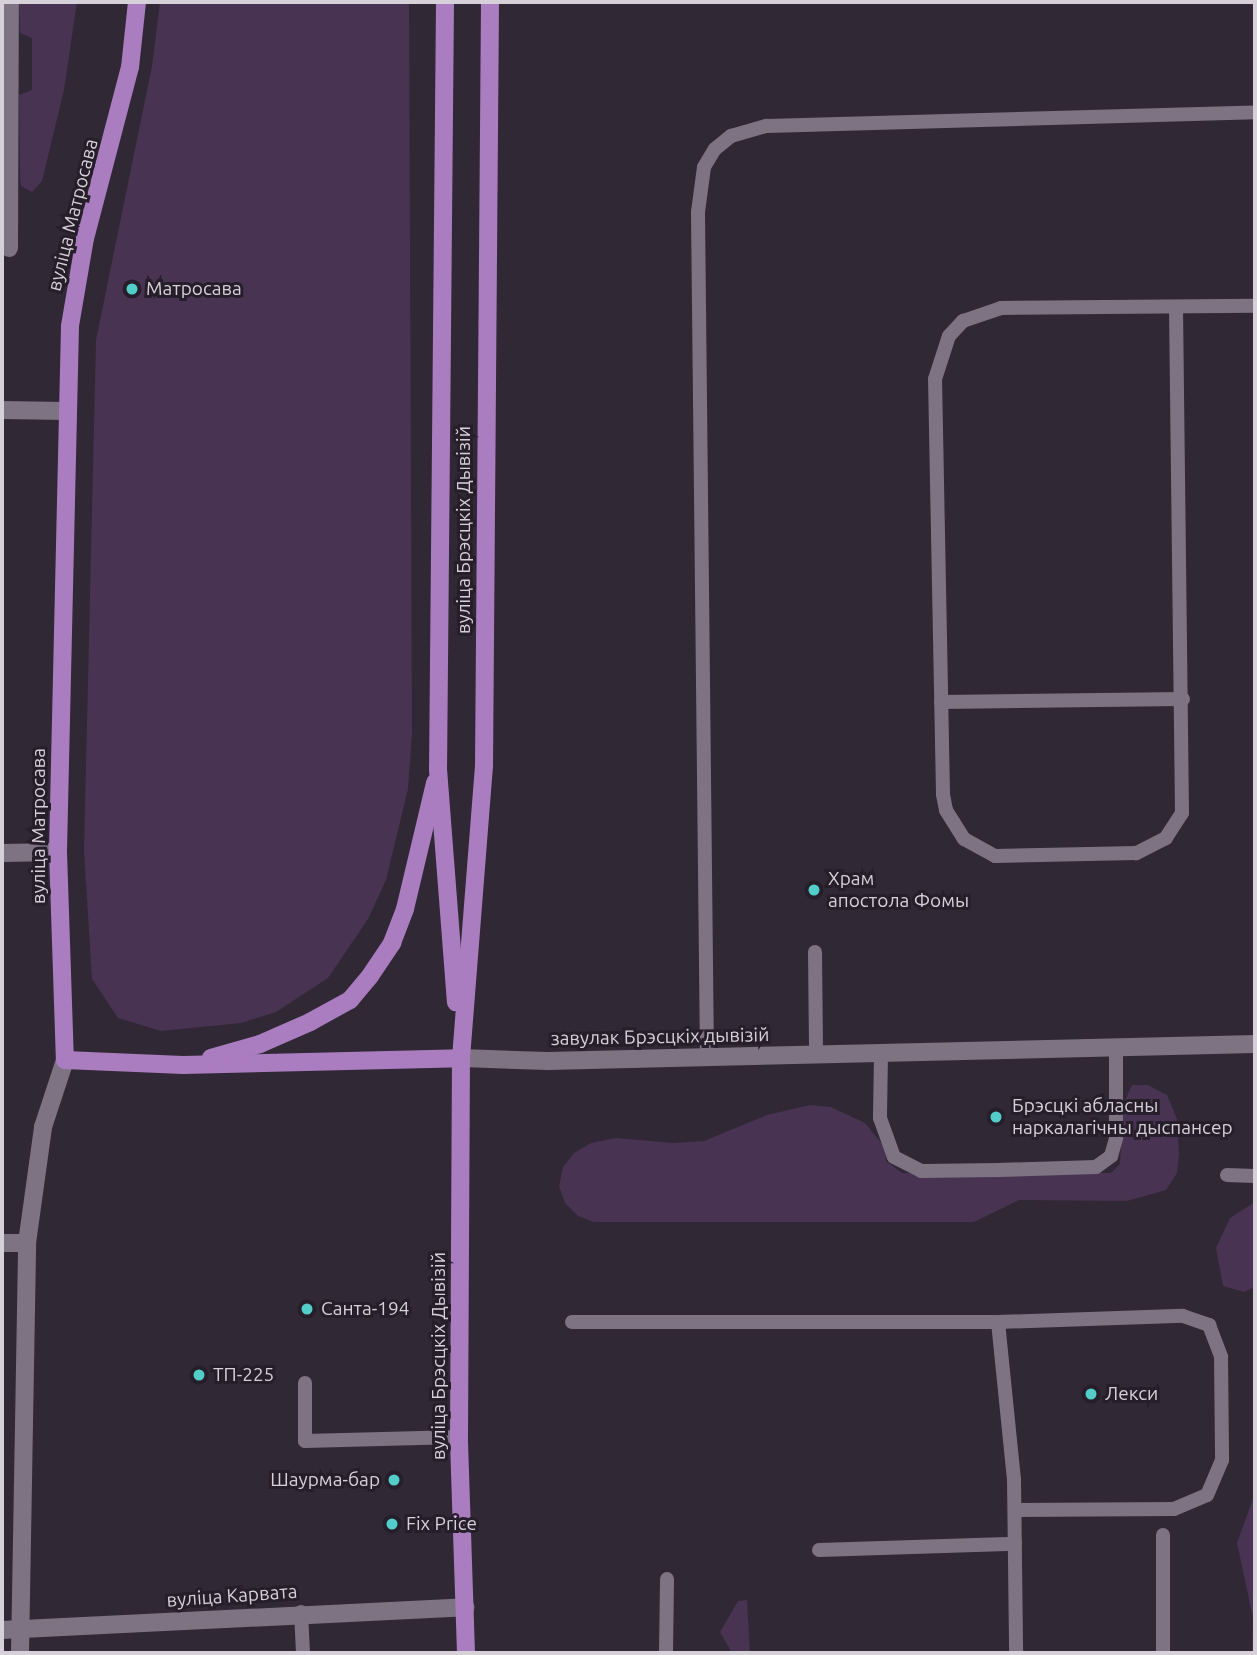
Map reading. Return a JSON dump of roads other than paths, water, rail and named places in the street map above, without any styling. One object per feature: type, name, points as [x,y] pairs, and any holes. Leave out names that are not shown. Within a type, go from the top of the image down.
[{"type":"main road","name":"вуліца Матросава","points":[[65,1059],[58,852],[65,411],[74,292],[120,118],[137,2]]},
{"type":"main road","name":"вуліца Брэсцкіх Дывізій","points":[[444,2],[438,769],[460,1058],[459,1437],[466,1653]]},
{"type":"main road","name":"вуліца Брэсцкіх Дывізій","points":[[460,1058],[484,766],[490,2]]},
{"type":"main road","points":[[183,1065],[260,1044],[350,1000],[392,943],[405,909],[438,769]]},
{"type":"main road","name":"завулак Брэсцкіх дывізій","points":[[65,1059],[183,1065],[460,1058]]},
{"type":"street","points":[[9,248],[10,2]]},
{"type":"street","points":[[2,410],[65,411]]},
{"type":"street","points":[[2,853],[58,852]]},
{"type":"street","name":"завулак Брэсцкіх дывізій","points":[[460,1058],[707,1058],[1255,1044]]},
{"type":"street","name":"вуліца Матросава","points":[[20,1653],[11,1630],[27,1243],[43,1127],[65,1059]]},
{"type":"street","points":[[2,1243],[27,1243]]},
{"type":"street","name":"вуліца Карвата","points":[[11,1630],[301,1612],[465,1607]]},
{"type":"lane","points":[[707,1058],[698,212],[704,167],[715,149],[731,136],[767,126],[1255,112]]},
{"type":"lane","points":[[1177,307],[1183,699],[1182,813],[1166,838],[1136,853],[1118,856],[1013,858],[978,850],[949,817],[943,794],[935,379],[949,336],[963,321],[1001,308],[1255,306]]},
{"type":"lane","points":[[941,702],[1183,699]]},
{"type":"lane","points":[[815,952],[816,1055]]},
{"type":"lane","points":[[881,1053],[883,1133],[902,1165],[920,1171],[1011,1170],[1096,1167],[1111,1156],[1116,1138],[1116,1048]]},
{"type":"lane","points":[[1227,1175],[1255,1176]]},
{"type":"lane","points":[[572,1322],[998,1322],[1193,1316],[1209,1325],[1222,1357],[1222,1460],[1207,1495],[1174,1509],[1015,1510]]},
{"type":"lane","points":[[998,1322],[1015,1510],[1016,1653]]},
{"type":"lane","points":[[305,1383],[305,1441],[459,1437]]},
{"type":"lane","points":[[1163,1535],[1163,1653]]},
{"type":"lane","points":[[819,1550],[1015,1544]]},
{"type":"lane","points":[[666,1653],[667,1579]]},
{"type":"lane","points":[[301,1612],[303,1653]]},
{"type":"place","name":"Матросава","points":[[132,289]]},
{"type":"place","name":"Храм апостола Фомы","points":[[814,890]]},
{"type":"place","name":"Брэсцкі абласны наркалагічны дыспансер","points":[[996,1117]]},
{"type":"place","name":"Санта-194","points":[[307,1309]]},
{"type":"place","name":"ТП-225","points":[[199,1375]]},
{"type":"place","name":"Лекси","points":[[1091,1394]]},
{"type":"place","name":"Шаурма-бар","points":[[394,1480]]},
{"type":"place","name":"Fix Price","points":[[392,1524]]}]
